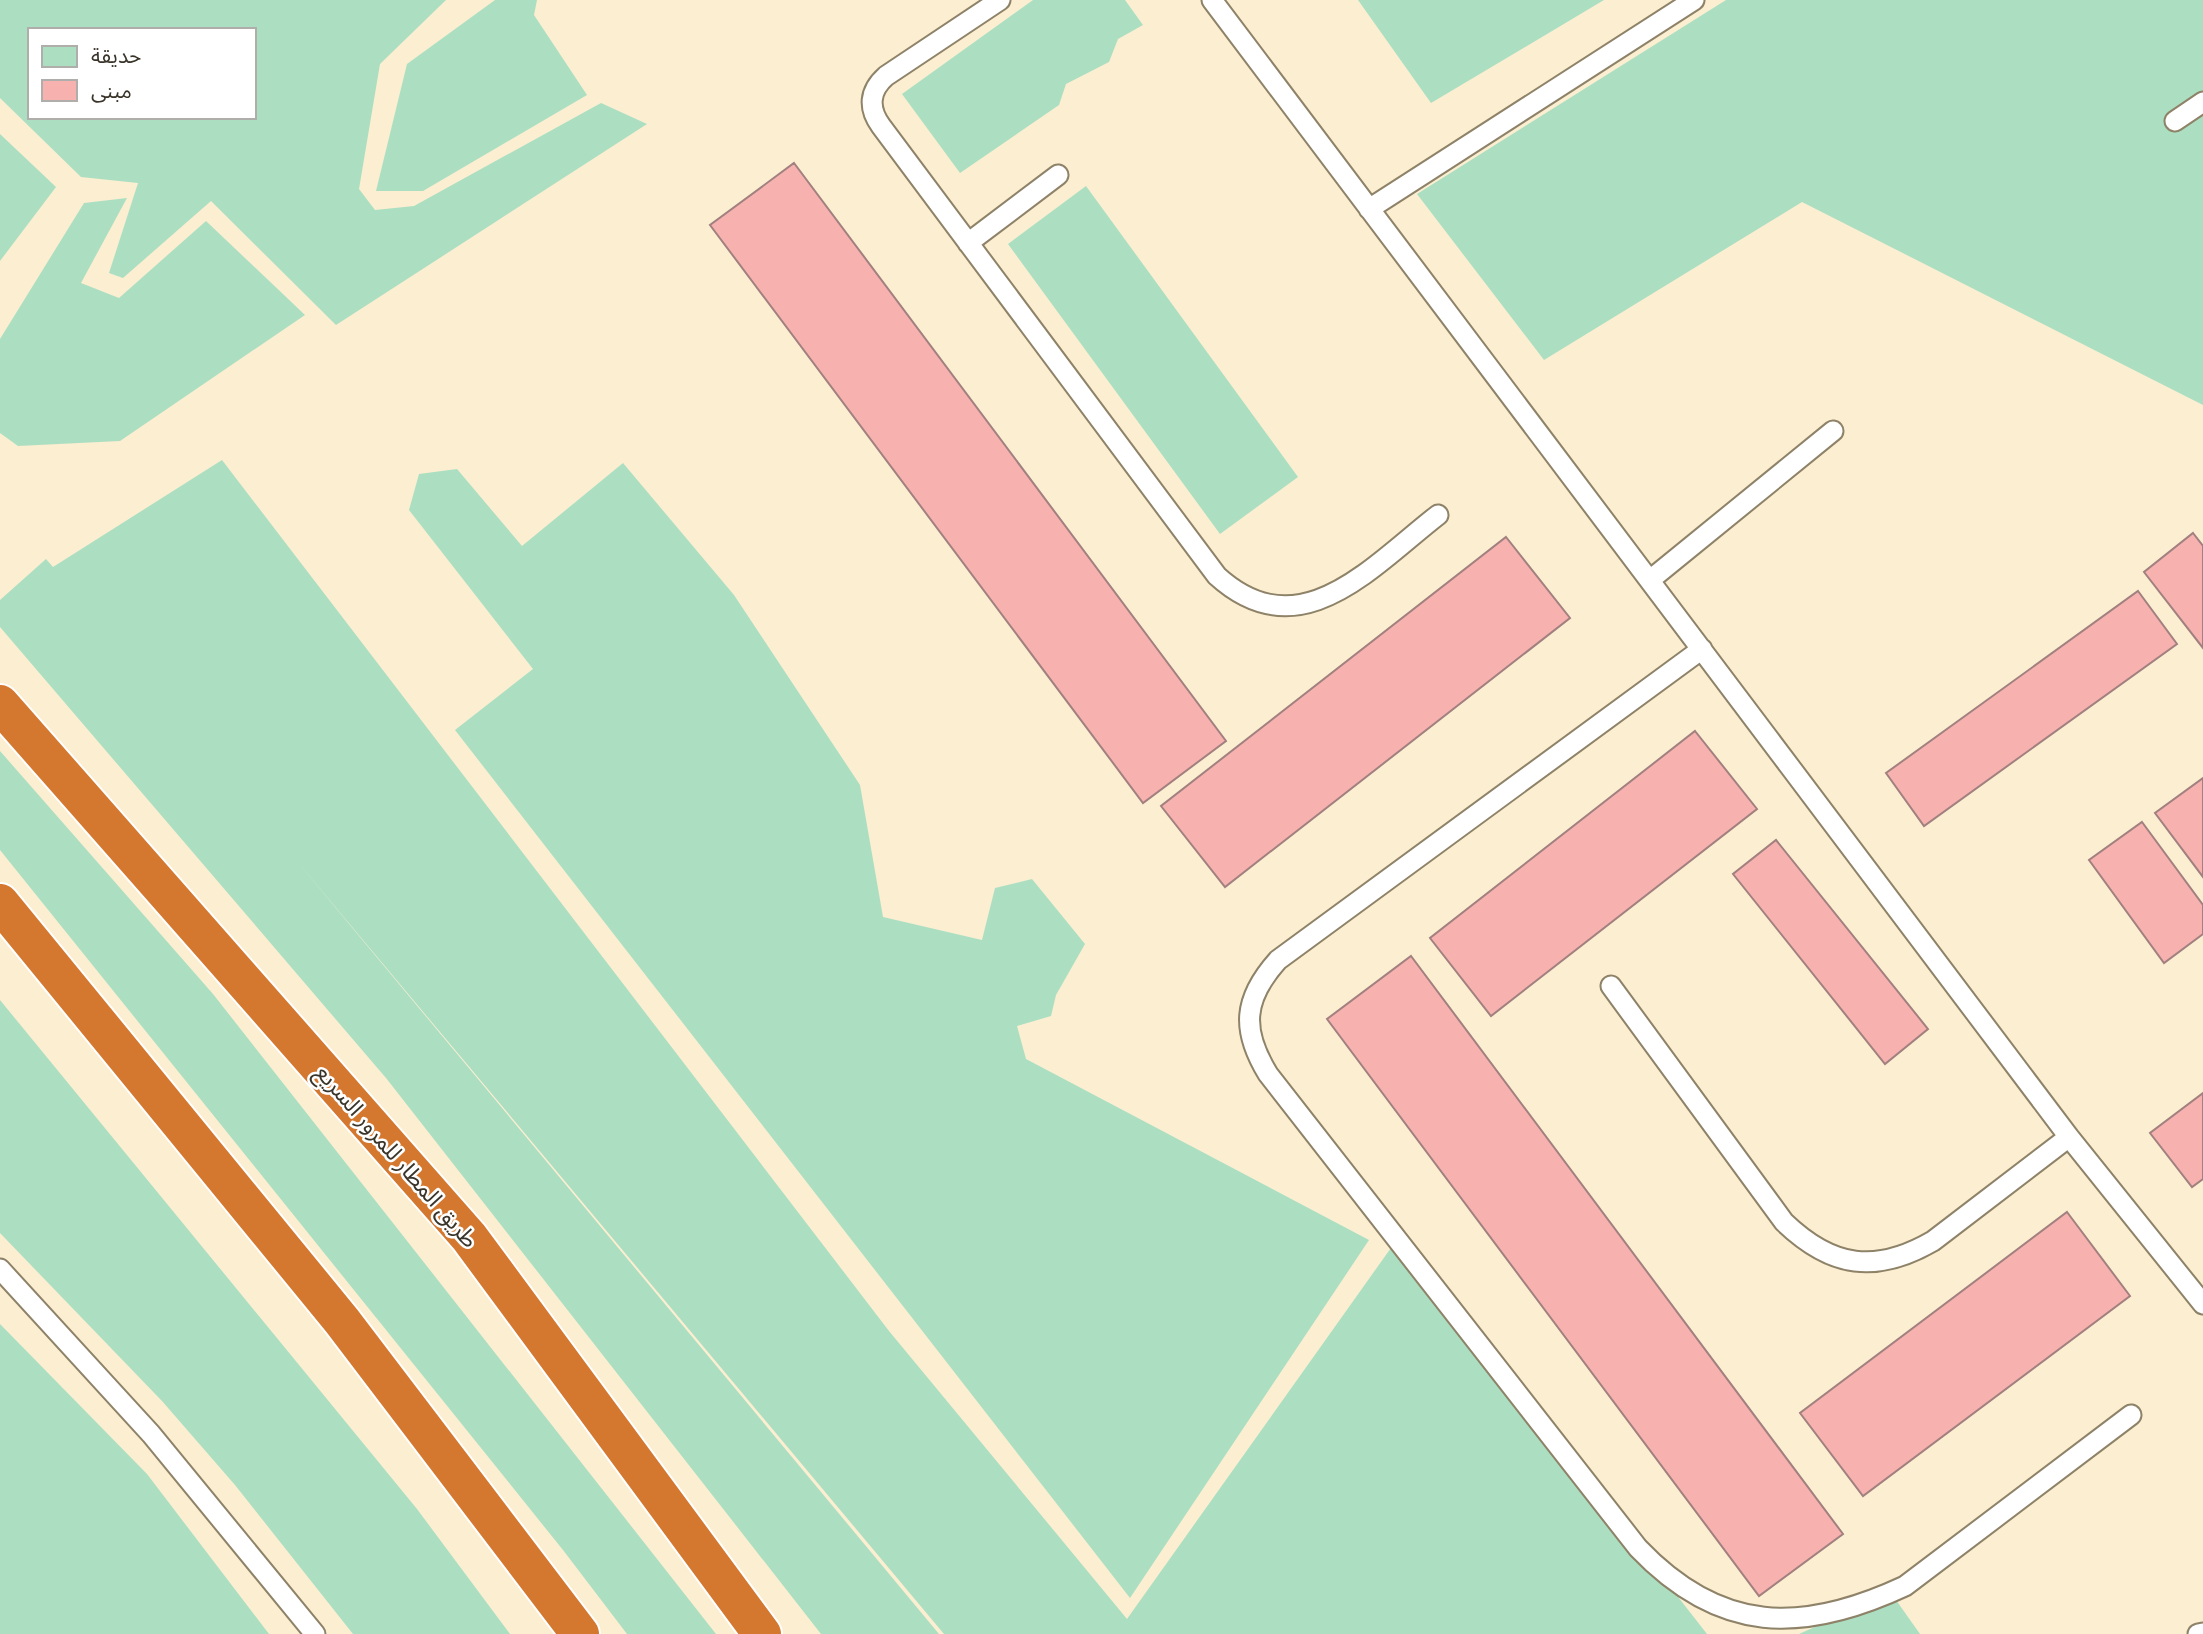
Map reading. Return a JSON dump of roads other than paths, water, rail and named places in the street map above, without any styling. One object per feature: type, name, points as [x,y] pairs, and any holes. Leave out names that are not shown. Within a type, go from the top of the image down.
[{"type":"highway","name":"طريق المطار للمرور السريع","points":[[0,704],[470,1237],[762,1634]]},
{"type":"highway","points":[[0,903],[342,1321],[580,1634]]},
{"type":"lane","points":[[1000,0],[886,76],[879,83],[871,100],[876,118],[1217,576],[1237,594],[1260,605],[1286,609],[1312,604],[1336,593],[1438,515]]},
{"type":"lane","points":[[1212,0],[2069,1137],[2203,1304]]},
{"type":"lane","points":[[1369,209],[1695,0]]},
{"type":"lane","points":[[2175,121],[2203,102]]},
{"type":"lane","points":[[968,243],[1058,175]]},
{"type":"lane","points":[[1650,580],[1833,430]]},
{"type":"lane","points":[[1702,649],[1278,960],[1261,979],[1251,1003],[1249,1028],[1255,1052],[1268,1074],[1638,1548],[1667,1579],[1703,1602],[1742,1617],[1785,1623],[1827,1620],[1868,1607],[1905,1586],[2131,1415]]},
{"type":"lane","points":[[1611,986],[1784,1222],[1804,1241],[1828,1255],[1868,1262],[1909,1254],[1933,1241],[2069,1137]]},
{"type":"lane","points":[[0,1269],[151,1434],[315,1634]]}]
